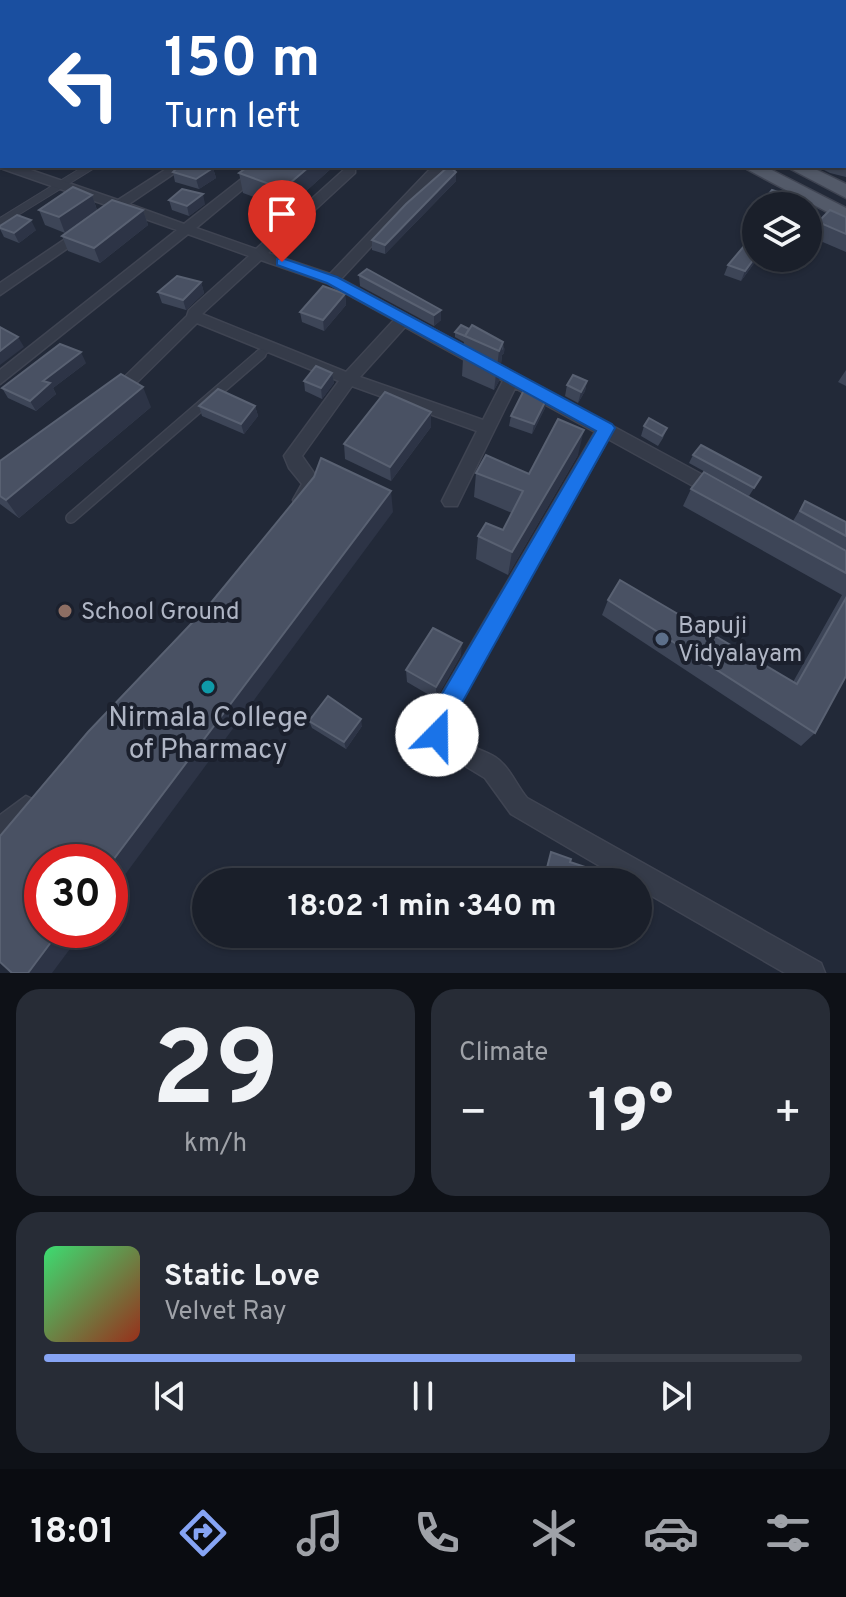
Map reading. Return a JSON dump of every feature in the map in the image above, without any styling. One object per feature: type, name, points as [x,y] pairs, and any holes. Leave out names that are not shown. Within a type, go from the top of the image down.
[{"type":"main road","points":[[754,168],[846,216]]},
{"type":"main road","points":[[772,168],[846,208]]},
{"type":"main road","points":[[798,168],[846,192]]},
{"type":"street","points":[[14,168],[184,231],[332,280],[739,503]]},
{"type":"street","points":[[0,290],[116,206],[176,168]]},
{"type":"street","points":[[0,378],[261,168]]},
{"type":"street","points":[[332,280],[438,168]]},
{"type":"street","points":[[110,399],[195,317],[194,313],[351,170]]},
{"type":"street","points":[[195,317],[349,379],[486,428]]},
{"type":"street","points":[[289,515],[312,483],[293,456],[349,379],[403,320]]},
{"type":"street","points":[[451,501],[512,378]]},
{"type":"street","points":[[606,428],[437,724],[437,735],[444,743],[492,767],[508,796],[519,806],[811,973]]},
{"type":"street","points":[[0,831],[41,792]]},
{"type":"lane","points":[[0,222],[88,168]]},
{"type":"lane","points":[[71,518],[269,347]]},
{"type":"building","points":[[177,168],[213,168],[196,179],[173,172]]},
{"type":"building","points":[[246,168],[308,168],[283,189],[239,173]]},
{"type":"building","points":[[447,168],[456,172],[385,245],[372,240]]},
{"type":"building","points":[[73,187],[92,195],[59,217],[39,210]]},
{"type":"building","points":[[182,189],[203,194],[187,206],[169,200]]},
{"type":"building","points":[[112,200],[143,210],[94,248],[62,236]]},
{"type":"building","points":[[830,210],[846,217],[846,234],[822,224],[822,218]]},
{"type":"building","points":[[17,215],[31,220],[14,233],[0,228],[0,226]]},
{"type":"building","points":[[742,248],[742,270],[728,265]]},
{"type":"building","points":[[367,269],[441,310],[434,315],[359,275]]},
{"type":"building","points":[[177,276],[201,282],[183,300],[158,292]]},
{"type":"building","points":[[323,286],[345,294],[323,320],[300,312]]},
{"type":"building","points":[[461,325],[469,329],[465,336],[455,332]]},
{"type":"building","points":[[472,325],[503,342],[499,351],[465,336]]},
{"type":"building","points":[[0,327],[18,337],[0,351]]},
{"type":"building","points":[[60,344],[81,352],[43,381],[50,383],[30,401],[2,388]]},
{"type":"building","points":[[316,366],[332,373],[321,388],[304,381]]},
{"type":"building","points":[[121,374],[143,387],[6,500],[0,496],[0,461]]},
{"type":"building","points":[[573,375],[587,381],[581,392],[567,385]]},
{"type":"building","points":[[218,389],[255,406],[241,424],[199,406]]},
{"type":"building","points":[[524,390],[547,398],[534,424],[511,416]]},
{"type":"building","points":[[385,392],[431,412],[390,467],[344,444]]},
{"type":"building","points":[[649,418],[667,428],[662,436],[644,426]]},
{"type":"building","points":[[558,419],[584,430],[512,552],[478,536],[486,523],[503,530],[523,491],[476,473],[486,455],[529,474]]},
{"type":"building","points":[[701,445],[761,477],[754,488],[693,455]]},
{"type":"building","name":"Nirmala College of Pharmacy","points":[[321,458],[391,491],[125,844],[24,844],[24,948],[47,948],[28,973],[12,973],[0,962],[0,836],[88,732],[210,604],[314,477]]},
{"type":"building","points":[[704,472],[846,551],[846,573],[691,489]]},
{"type":"building","points":[[805,501],[846,522],[846,536],[800,511]]},
{"type":"building","points":[[620,580],[797,684],[846,598],[846,676],[815,733],[608,600]]},
{"type":"building","points":[[433,628],[462,643],[436,687],[406,670]]},
{"type":"building","points":[[328,696],[361,719],[344,742],[309,721]]},
{"type":"building","points":[[551,852],[588,868],[547,868]]},
{"type":"place","name":"School Ground","points":[[65,611]]},
{"type":"place","name":"Bapuji Vidyalayam","points":[[662,639]]},
{"type":"place","name":"Nirmala College of Pharmacy","points":[[208,687]]},
{"type":"route","points":[[282,262],[332,280],[606,428],[437,724],[437,735]]}]
